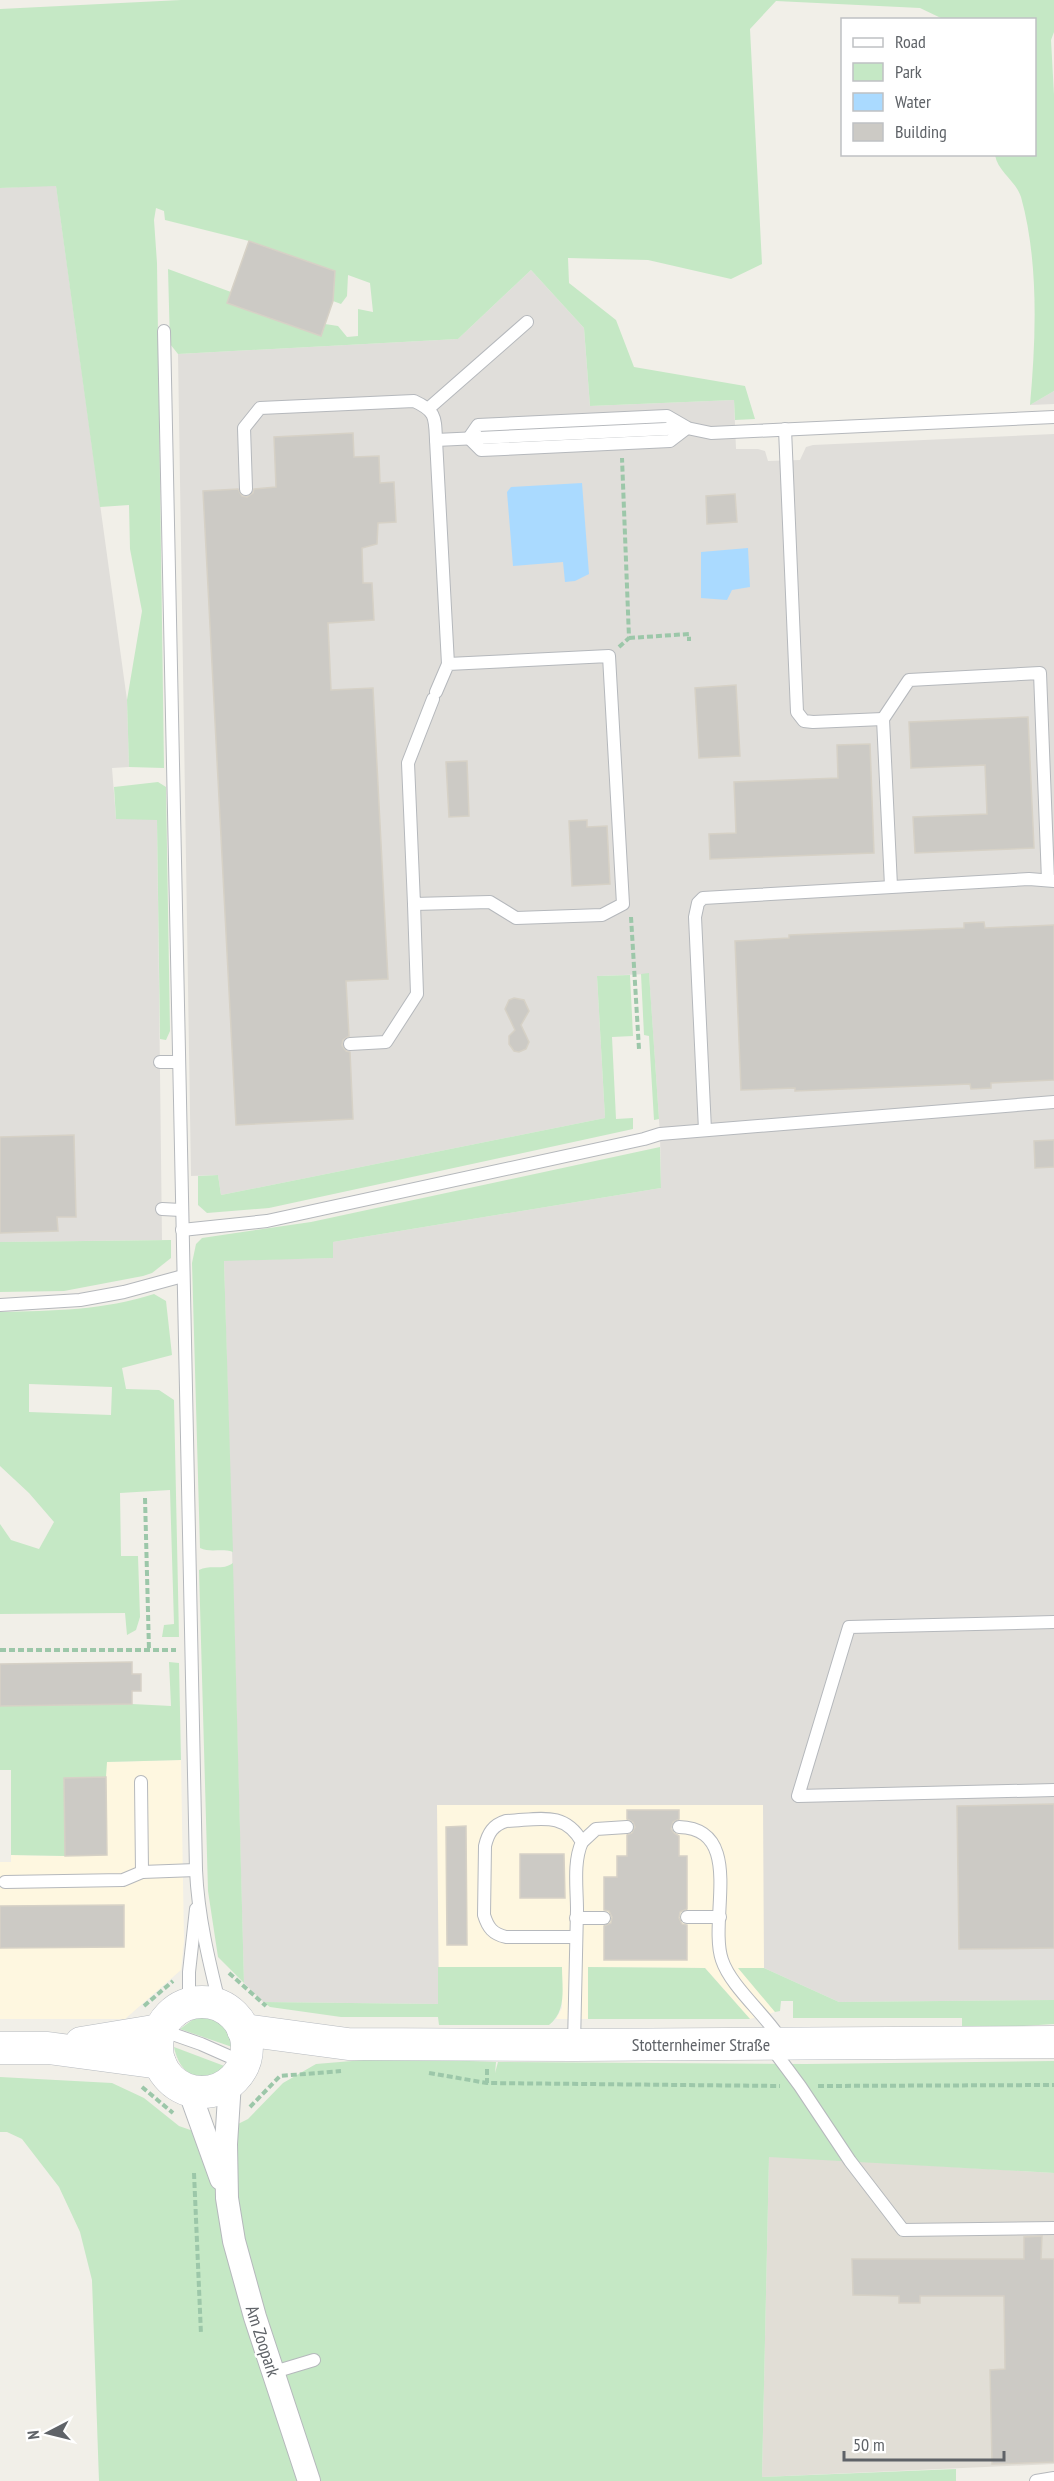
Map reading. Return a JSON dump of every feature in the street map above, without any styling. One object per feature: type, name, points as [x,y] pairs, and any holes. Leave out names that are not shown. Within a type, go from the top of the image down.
[{"type":"main road","points":[[150,2075],[160,2030],[167,2018],[177,2009],[189,2004],[210,2002],[230,2012],[243,2030],[246,2041],[237,2073]]},
{"type":"main road","points":[[0,2048],[48,2048],[160,2030]]},
{"type":"main road","points":[[243,2030],[345,2057]]},
{"type":"main road","name":"Stotternheimer Straße","points":[[345,2057],[574,2045],[1054,2042]]},
{"type":"main road","points":[[48,2048],[150,2075],[167,2075],[177,2084],[185,2105],[203,2092],[217,2089],[237,2073],[345,2057]]},
{"type":"street","name":"Am Zoopark","points":[[237,2073],[226,2144],[227,2198],[244,2279],[309,2481]]},
{"type":"street","name":"Am Zoopark","points":[[185,2105],[227,2198]]},
{"type":"lane","points":[[429,408],[527,322]]},
{"type":"lane","points":[[164,331],[196,1870],[197,1892],[220,2006]]},
{"type":"lane","points":[[246,489],[244,428],[260,408],[414,401],[429,408],[435,419],[448,664],[408,764],[417,994],[386,1042],[350,1044]]},
{"type":"lane","points":[[469,438],[478,425],[667,416],[687,428],[711,433],[1054,417]]},
{"type":"lane","points":[[436,440],[469,438],[481,450],[670,441],[687,428]]},
{"type":"lane","points":[[785,429],[797,712],[804,721],[813,722],[883,719]]},
{"type":"lane","points":[[414,904],[490,902],[516,918],[602,915],[623,903],[609,656],[448,664]]},
{"type":"lane","points":[[705,1130],[695,917],[698,903],[703,898],[716,896],[1029,879],[1051,881],[1040,673],[909,680],[883,719],[891,886]]},
{"type":"lane","points":[[160,1062],[179,1062]]},
{"type":"lane","points":[[182,1230],[267,1221],[660,1134],[1054,1102]]},
{"type":"lane","points":[[162,1209],[181,1210]]},
{"type":"lane","points":[[0,1305],[80,1300],[124,1292],[183,1276]]},
{"type":"lane","points":[[1054,1622],[849,1627],[798,1796],[1054,1790]]},
{"type":"lane","points":[[141,1782],[142,1872]]},
{"type":"lane","points":[[576,1937],[506,1937],[491,1930],[484,1915],[485,1846],[492,1829],[506,1821],[554,1820],[564,1822],[574,1828],[582,1842]]},
{"type":"lane","points":[[574,2045],[578,1859],[582,1842],[596,1829],[627,1827]]},
{"type":"lane","points":[[680,1827],[693,1827],[703,1831],[711,1840],[719,1865],[720,1952],[727,1970],[775,2029],[776,2044],[800,2086],[850,2161],[903,2230],[1054,2228]]},
{"type":"lane","points":[[5,1882],[123,1880],[142,1872],[196,1870]]},
{"type":"lane","points":[[189,2004],[189,1972],[197,1892]]},
{"type":"lane","points":[[687,1917],[720,1917]]},
{"type":"lane","points":[[576,1918],[604,1918]]},
{"type":"lane","points":[[160,2030],[201,2044],[237,2073]]},
{"type":"lane","points":[[274,2372],[314,2360]]},
{"type":"lane","points":[[1036,2481],[1054,2478]]},
{"type":"path","points":[[621,452],[629,638]]},
{"type":"path","points":[[609,656],[629,638],[689,634],[689,641]]},
{"type":"path","points":[[623,903],[631,915],[639,1049]]},
{"type":"path","points":[[145,1498],[149,1650]]},
{"type":"path","points":[[0,1650],[179,1650]]},
{"type":"path","points":[[228,1972],[271,2011]]},
{"type":"path","points":[[245,2112],[280,2076],[345,2057]]},
{"type":"path","points":[[420,2072],[487,2083],[800,2086],[1054,2085]]},
{"type":"path","points":[[150,2075],[185,2105]]},
{"type":"path","points":[[194,2162],[201,2334]]},
{"type":"shaded area","points":[[56,185],[127,700],[129,767],[112,768],[116,819],[157,819],[162,1240],[0,1242],[0,188]]},
{"type":"shaded area","points":[[531,270],[584,328],[590,406],[734,400],[736,449],[765,451],[768,461],[800,460],[806,447],[813,445],[1054,434],[1054,2000],[839,2002],[764,1968],[763,1805],[437,1805],[439,2004],[263,2002],[244,1983],[224,1260],[333,1258],[333,1242],[661,1188],[660,1134],[649,974],[597,976],[605,1118],[221,1195],[218,1175],[191,1176],[178,354],[458,339]]},
{"type":"shaded area","points":[[1054,391],[1054,404],[1030,405]]},
{"type":"shaded area","points":[[181,1760],[184,1941],[181,1970],[125,2019],[0,2019],[0,1862],[11,1862],[11,1855],[65,1856],[64,1778],[106,1777],[106,1762]]},
{"type":"shaded area","points":[[436,1805],[764,1805],[764,1968],[739,1968],[775,2012],[750,2019],[705,1968],[588,1967],[588,2019],[556,2019],[562,2008],[562,1967],[438,1967]]},
{"type":"shaded area","points":[[769,2156],[1054,2173],[1054,2464],[762,2477]]},
{"type":"green space","points":[[181,0],[1054,0],[1054,32],[1051,40],[1054,95],[1054,391],[1030,405],[1035,327],[1031,248],[1019,191],[995,156],[1036,156],[1036,18],[941,18],[920,8],[776,1],[750,29],[762,264],[731,279],[648,260],[568,258],[569,283],[616,320],[634,367],[745,386],[755,419],[735,420],[734,400],[590,406],[584,328],[531,270],[458,339],[178,354],[170,344],[168,269],[231,292],[228,303],[321,336],[325,324],[338,326],[347,337],[358,336],[358,309],[373,312],[370,283],[348,275],[347,296],[341,304],[333,301],[335,271],[249,241],[165,220],[164,211],[156,208],[154,220],[157,263],[164,768],[129,767],[127,700],[142,611],[130,549],[129,505],[100,507],[56,186],[0,188],[0,9]]},
{"type":"green space","points":[[158,782],[166,787],[170,1031],[166,1040],[160,1039],[157,820],[116,819],[114,787]]},
{"type":"green space","points":[[649,973],[659,1119],[654,1120],[649,1036],[644,1035],[641,974]]},
{"type":"green space","points":[[630,975],[633,1036],[612,1037],[616,1119],[633,1118],[633,1129],[269,1208],[207,1213],[198,1205],[198,1176],[218,1175],[221,1195],[605,1118],[597,976]]},
{"type":"green space","points":[[660,1147],[661,1188],[333,1242],[333,1258],[224,1261],[233,1552],[200,1548],[192,1263],[196,1244],[202,1238],[311,1222]]},
{"type":"green space","points":[[171,1240],[171,1258],[152,1273],[143,1276],[64,1291],[0,1292],[0,1242]]},
{"type":"green space","points":[[154,1294],[166,1301],[172,1355],[122,1368],[126,1389],[159,1390],[174,1400],[179,1637],[162,1637],[164,1625],[174,1624],[170,1490],[120,1493],[121,1556],[138,1556],[140,1617],[136,1630],[127,1635],[125,1613],[0,1614],[0,1524],[11,1540],[39,1549],[54,1522],[29,1493],[0,1466],[0,1312],[78,1309]],"holes":[[[29,1384],[112,1387],[111,1415],[29,1412]]]},
{"type":"green space","points":[[233,1563],[244,1983],[218,1957],[208,1891],[199,1570],[225,1567]]},
{"type":"green space","points":[[169,1662],[179,1663],[181,1760],[107,1762],[106,1777],[65,1778],[65,1856],[11,1855],[11,1770],[0,1770],[0,1706],[132,1704],[171,1706]]},
{"type":"green space","points":[[438,1967],[562,1967],[562,1999],[559,2013],[549,2025],[439,2025],[438,2017],[341,2017],[270,2007],[263,2002],[438,2004]]},
{"type":"green space","points":[[588,1967],[705,1968],[750,2019],[588,2019]]},
{"type":"green space","points":[[738,1968],[764,1968],[839,2002],[1054,2000],[1054,2024],[962,2030],[962,2018],[793,2018],[793,2001],[781,2001],[780,2011],[775,2012]]},
{"type":"green space","points":[[204,2017],[222,2023],[226,2027],[232,2036],[235,2048],[180,2029],[195,2018]]},
{"type":"green space","points":[[174,2047],[227,2067],[210,2077],[194,2076],[182,2066]]},
{"type":"green space","points":[[388,2058],[496,2062],[495,2073],[498,2062],[806,2064],[1054,2061],[1054,2173],[769,2157],[762,2477],[956,2469],[956,2481],[99,2481],[92,2280],[80,2232],[59,2187],[22,2139],[7,2132],[0,2132],[0,2077],[112,2083],[144,2098],[179,2126],[199,2133],[230,2128],[248,2119],[283,2083],[316,2064]]},
{"type":"water","points":[[582,483],[589,574],[575,581],[565,582],[563,562],[513,566],[507,492],[511,487]]},
{"type":"water","points":[[748,548],[750,587],[732,590],[727,600],[701,598],[701,552]]},
{"type":"building","points":[[249,241],[335,271],[333,301],[321,336],[227,303]]},
{"type":"building","points":[[353,433],[354,457],[379,456],[380,483],[394,482],[396,522],[378,523],[377,544],[362,548],[363,583],[372,583],[374,620],[328,623],[331,690],[373,688],[388,979],[346,981],[349,1036],[343,1040],[342,1045],[346,1051],[350,1052],[353,1119],[236,1125],[203,491],[238,489],[242,496],[247,497],[253,493],[254,489],[276,487],[274,437]]},
{"type":"building","points":[[735,494],[737,522],[707,524],[706,496]]},
{"type":"building","points":[[736,685],[740,756],[699,758],[695,688]]},
{"type":"building","points":[[1028,717],[1034,848],[915,853],[913,817],[987,814],[985,765],[911,768],[909,722]]},
{"type":"building","points":[[870,744],[874,853],[710,859],[709,834],[736,833],[734,782],[838,778],[837,745]]},
{"type":"building","points":[[467,761],[469,816],[449,817],[446,762]]},
{"type":"building","points":[[587,820],[587,827],[607,826],[610,884],[572,886],[569,821]]},
{"type":"building","points":[[984,922],[985,928],[1054,925],[1054,1080],[991,1083],[991,1088],[971,1089],[970,1084],[795,1091],[795,1088],[741,1090],[735,941],[789,938],[789,935],[964,928],[964,923]]},
{"type":"building","points":[[514,998],[524,1000],[529,1011],[521,1025],[529,1042],[526,1049],[519,1052],[514,1051],[509,1044],[509,1036],[515,1030],[505,1009],[509,1000]]},
{"type":"building","points":[[74,1135],[76,1217],[57,1217],[58,1231],[0,1233],[0,1137]]},
{"type":"building","points":[[1054,1140],[1054,1167],[1035,1168],[1034,1141]]},
{"type":"building","points":[[132,1662],[132,1674],[141,1674],[141,1691],[132,1691],[132,1704],[0,1706],[0,1664]]},
{"type":"building","points":[[106,1777],[107,1855],[65,1856],[64,1778]]},
{"type":"building","points":[[1054,1804],[1054,1948],[959,1949],[957,1806]]},
{"type":"building","points":[[627,1810],[679,1810],[679,1819],[673,1822],[671,1829],[679,1836],[679,1856],[687,1856],[687,1909],[680,1912],[679,1918],[682,1924],[687,1925],[687,1960],[604,1960],[604,1926],[611,1923],[612,1917],[609,1911],[604,1910],[604,1877],[617,1877],[617,1856],[627,1856],[627,1835],[632,1833],[635,1827],[633,1822],[627,1819]]},
{"type":"building","points":[[466,1826],[467,1945],[447,1945],[446,1827]]},
{"type":"building","points":[[520,1854],[564,1854],[565,1898],[520,1898]]},
{"type":"building","points":[[124,1905],[124,1947],[0,1948],[0,1906]]},
{"type":"building","points":[[1042,2236],[1041,2259],[1054,2259],[1054,2462],[992,2464],[990,2370],[1005,2369],[1004,2296],[920,2296],[920,2303],[899,2303],[899,2296],[853,2295],[852,2259],[1024,2259],[1024,2237]]}]
